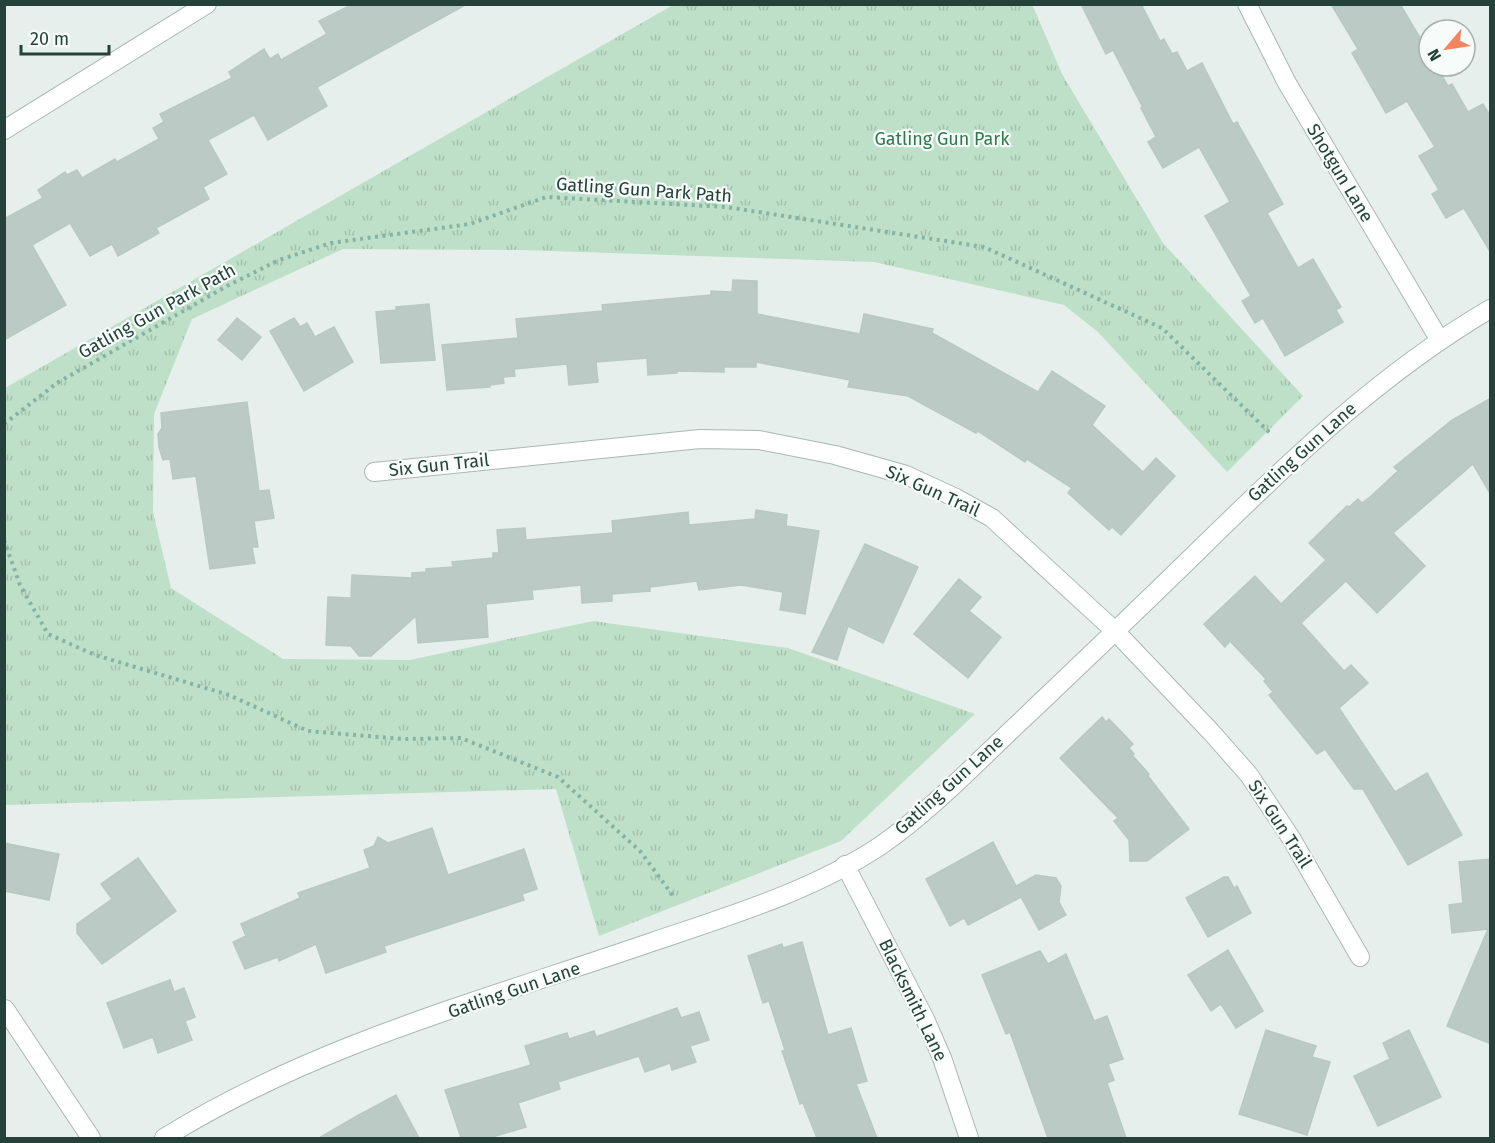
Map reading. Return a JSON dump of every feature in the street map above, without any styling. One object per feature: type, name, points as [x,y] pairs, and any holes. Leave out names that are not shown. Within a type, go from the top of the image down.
[{"type":"street","points":[[4,130],[207,4]]},
{"type":"street","name":"Shotgun Lane","points":[[1247,4],[1287,83],[1439,339]]},
{"type":"street","name":"Gatling Gun Lane","points":[[164,1138],[204,1113],[330,1053],[695,928],[781,895],[879,846],[921,815],[1116,632],[1294,457],[1370,390],[1439,339],[1491,309]]},
{"type":"street","name":"Six Gun Trail","points":[[374,472],[700,439],[759,440],[835,455],[906,475],[993,518],[1116,632],[1248,775],[1291,838],[1360,957]]},
{"type":"street","name":"Blacksmith Lane","points":[[845,865],[925,1018],[942,1058],[969,1138]]},
{"type":"street","points":[[5,1009],[91,1138]]},
{"type":"path","name":"Gatling Gun Park Path","points":[[4,424],[57,383],[227,286],[279,260],[332,243],[470,224],[546,198],[726,207],[984,247],[1162,328],[1272,435]]},
{"type":"path","points":[[4,540],[20,585],[48,634],[94,655],[229,695],[308,731],[403,739],[461,738],[558,777],[640,851],[674,897]]},
{"type":"green space","name":"Gatling Gun Park","points":[[1032,4],[1062,74],[1163,243],[1303,396],[1227,472],[1098,332],[1064,305],[874,262],[522,250],[343,249],[192,319],[154,414],[153,512],[171,588],[283,659],[410,660],[593,621],[788,648],[975,714],[841,841],[599,936],[556,789],[5,805],[5,388],[673,5]]},
{"type":"building","points":[[353,4],[467,4],[317,87],[327,106],[268,140],[254,115],[208,140],[227,174],[203,187],[209,199],[156,228],[159,233],[118,256],[112,244],[90,256],[70,223],[32,245],[66,305],[4,340],[4,219],[43,198],[38,190],[65,172],[67,175],[77,170],[82,178],[115,159],[117,162],[159,139],[153,128],[164,122],[160,114],[232,78],[229,72],[264,49],[270,59],[278,54],[281,60],[327,34],[319,21]]},
{"type":"building","points":[[1081,4],[1141,4],[1160,41],[1164,39],[1172,54],[1177,52],[1187,71],[1202,63],[1233,124],[1237,122],[1283,204],[1267,213],[1298,268],[1313,259],[1341,307],[1336,310],[1343,322],[1285,356],[1263,318],[1255,323],[1242,301],[1251,296],[1205,216],[1230,202],[1199,147],[1163,168],[1148,142],[1156,137],[1142,106],[1113,50],[1106,54]]},
{"type":"building","points":[[1331,4],[1400,4],[1417,33],[1417,78],[1443,78],[1448,86],[1452,84],[1468,112],[1483,104],[1491,117],[1491,253],[1464,208],[1446,218],[1432,194],[1439,190],[1419,156],[1435,147],[1407,101],[1386,113],[1352,53],[1358,49]]},
{"type":"building","points":[[733,280],[757,281],[757,314],[860,334],[864,314],[933,329],[932,333],[1038,392],[1052,371],[1105,406],[1092,425],[1143,472],[1156,458],[1175,476],[1121,535],[1112,527],[1109,530],[1068,493],[1072,488],[1027,459],[1025,462],[978,431],[976,433],[908,396],[848,387],[850,380],[756,362],[756,367],[724,367],[724,372],[677,371],[677,373],[648,375],[647,358],[596,362],[598,382],[569,385],[567,364],[514,369],[515,376],[503,377],[504,383],[490,385],[490,387],[447,390],[442,345],[518,338],[516,319],[603,311],[602,305],[711,295],[711,291],[732,292]]},
{"type":"building","points":[[429,304],[435,360],[381,363],[376,312],[396,310],[396,307]]},
{"type":"building","points":[[237,318],[261,337],[242,360],[218,340]]},
{"type":"building","points":[[294,318],[300,327],[307,323],[315,337],[334,327],[353,362],[304,391],[270,331]]},
{"type":"building","points":[[1491,398],[1491,495],[1473,464],[1393,533],[1425,566],[1377,613],[1346,581],[1301,623],[1344,671],[1351,665],[1368,683],[1339,708],[1395,792],[1427,773],[1462,835],[1408,865],[1363,789],[1354,789],[1325,749],[1317,754],[1269,695],[1273,692],[1264,681],[1266,679],[1230,641],[1225,647],[1204,624],[1255,576],[1281,604],[1326,560],[1309,543],[1347,506],[1349,507],[1358,499],[1362,503],[1370,497],[1398,471],[1394,467],[1452,420]]},
{"type":"building","points":[[247,402],[259,491],[269,490],[274,518],[254,521],[258,547],[252,547],[255,563],[210,569],[196,476],[173,479],[170,459],[163,460],[159,447],[158,434],[162,428],[161,413]]},
{"type":"building","points":[[756,510],[787,515],[786,526],[819,531],[805,614],[780,610],[783,592],[741,585],[699,590],[697,581],[650,587],[650,591],[612,594],[612,601],[582,603],[581,585],[532,590],[533,599],[486,604],[488,637],[418,643],[416,616],[371,656],[359,656],[351,646],[326,645],[328,597],[351,598],[352,575],[412,578],[412,573],[426,572],[426,569],[453,567],[452,562],[493,558],[493,553],[499,553],[497,530],[525,528],[526,540],[613,533],[612,521],[688,512],[689,525],[755,519]]},
{"type":"building","points":[[865,544],[918,567],[883,643],[848,626],[837,660],[812,652]]},
{"type":"building","points":[[959,579],[981,597],[969,611],[1001,637],[968,678],[914,634]]},
{"type":"building","points":[[1102,717],[1106,722],[1109,719],[1133,744],[1129,748],[1134,754],[1132,755],[1149,774],[1148,776],[1189,829],[1147,861],[1130,861],[1129,840],[1114,821],[1118,818],[1060,758]]},
{"type":"building","points":[[432,828],[448,875],[524,849],[537,889],[522,894],[524,900],[384,946],[386,952],[326,973],[316,944],[279,961],[278,957],[245,969],[233,942],[246,936],[241,924],[300,898],[298,893],[370,868],[364,850],[374,846],[378,837],[388,843]]},
{"type":"building","points":[[993,842],[1016,886],[1036,875],[1056,878],[1061,886],[1059,902],[1066,915],[1039,930],[1021,897],[968,925],[964,918],[950,926],[926,879]]},
{"type":"building","points":[[4,843],[59,854],[49,900],[4,891]]},
{"type":"building","points":[[138,858],[176,911],[102,964],[77,933],[77,924],[112,899],[101,884]]},
{"type":"building","points":[[1491,859],[1491,1044],[1447,1026],[1488,929],[1452,933],[1449,905],[1463,903],[1459,862]]},
{"type":"building","points":[[1228,877],[1234,888],[1237,886],[1251,913],[1208,937],[1186,898]]},
{"type":"building","points":[[802,942],[828,1035],[851,1028],[867,1081],[856,1084],[877,1138],[817,1138],[803,1103],[800,1104],[782,1051],[785,1050],[769,1001],[763,1003],[748,956],[782,944],[783,948]]},
{"type":"building","points":[[1228,950],[1263,1011],[1236,1028],[1221,1004],[1211,1011],[1188,975]]},
{"type":"building","points":[[1040,951],[1048,964],[1066,954],[1094,1021],[1107,1016],[1123,1059],[1108,1064],[1114,1080],[1107,1083],[1126,1138],[1048,1138],[1010,1032],[1006,1034],[982,975]]},
{"type":"building","points":[[170,980],[174,992],[184,988],[195,1017],[185,1021],[192,1040],[158,1053],[153,1037],[124,1048],[107,1003]]},
{"type":"building","points":[[677,1008],[681,1018],[699,1012],[709,1040],[690,1046],[696,1062],[672,1070],[670,1063],[645,1072],[639,1056],[558,1082],[560,1089],[518,1103],[526,1127],[489,1138],[461,1138],[445,1090],[531,1065],[525,1046],[567,1033],[569,1039],[594,1031],[596,1037]]},
{"type":"building","points":[[1266,1030],[1316,1046],[1312,1057],[1330,1062],[1307,1135],[1239,1114]]},
{"type":"building","points":[[1409,1030],[1441,1097],[1378,1126],[1354,1076],[1390,1059],[1383,1043]]},
{"type":"building","points":[[396,1095],[419,1138],[319,1138],[357,1116]]}]
